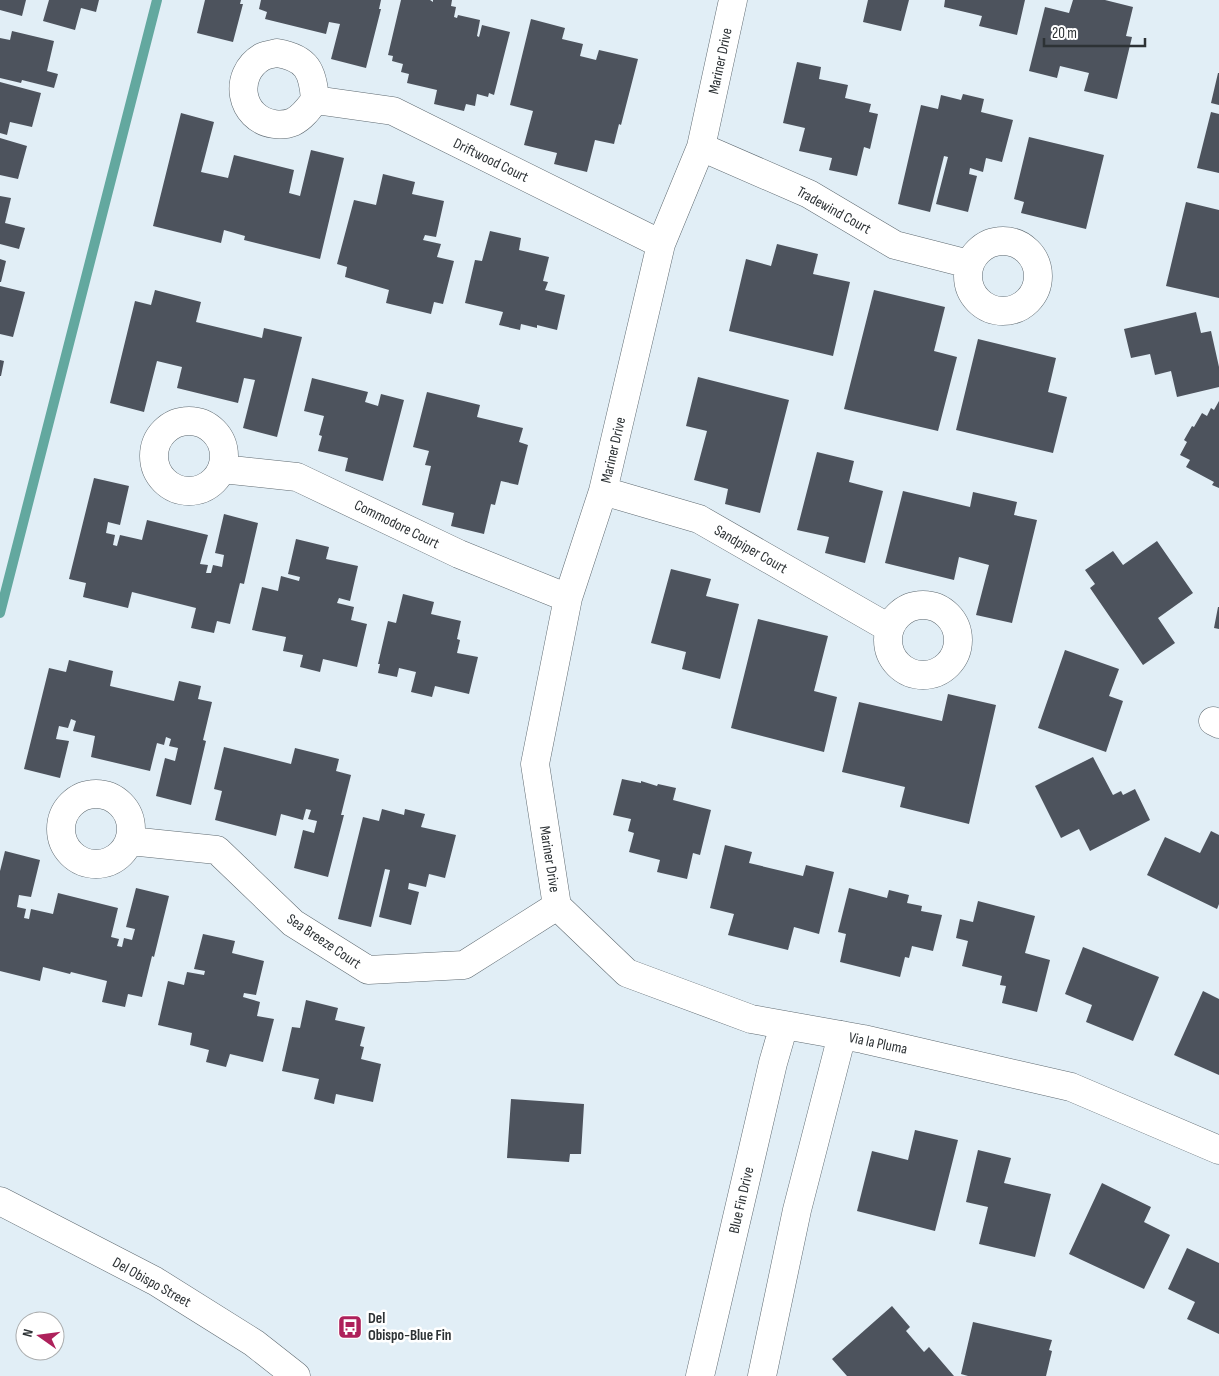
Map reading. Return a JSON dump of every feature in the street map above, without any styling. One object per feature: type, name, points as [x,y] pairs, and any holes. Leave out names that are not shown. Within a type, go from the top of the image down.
[{"type":"street","name":"Mariner Drive","points":[[557,906],[535,764],[568,598],[603,491],[660,244],[701,147],[733,0]]},
{"type":"street","name":"Driftwood Court","points":[[315,100],[393,111],[660,244]]},
{"type":"street","name":"Tradewind Court","points":[[701,147],[809,194],[895,245],[969,264]]},
{"type":"street","name":"Commodore Court","points":[[222,469],[298,477],[460,554],[568,598]]},
{"type":"street","name":"Sandpiper Court","points":[[603,491],[699,519],[889,628]]},
{"type":"street","name":"Sea Breeze Court","points":[[130,841],[217,850],[293,923],[368,970],[464,966],[557,906]]},
{"type":"street","name":"Via la Pluma","points":[[557,906],[627,973],[751,1019],[863,1039],[1071,1088],[1219,1150]]},
{"type":"street","name":"Blue Fin Drive","points":[[700,1376],[773,1063],[784,1024]]},
{"type":"street","points":[[762,1376],[797,1210],[842,1035]]},
{"type":"street","name":"Del Obispo Street","points":[[0,1201],[154,1281],[254,1343],[296,1376]]},
{"type":"building","points":[[0,0],[26,0],[22,16],[0,10]]},
{"type":"building","points":[[49,0],[99,0],[96,12],[81,8],[75,30],[43,21]]},
{"type":"building","points":[[205,0],[241,0],[240,4],[243,4],[233,42],[197,33]]},
{"type":"building","points":[[261,0],[381,0],[379,9],[381,9],[366,68],[331,59],[340,24],[329,22],[326,34],[265,19],[267,12],[259,9]]},
{"type":"building","points":[[401,0],[430,0],[433,2],[433,0],[452,0],[451,6],[456,7],[454,17],[457,18],[458,15],[480,20],[477,36],[479,37],[482,25],[510,32],[494,95],[489,93],[488,97],[477,94],[475,106],[466,104],[464,111],[434,104],[437,90],[407,83],[409,74],[401,72],[403,64],[392,61],[393,56],[388,55]]},
{"type":"building","points":[[868,0],[909,0],[901,31],[863,22]]},
{"type":"building","points":[[945,0],[1025,0],[1017,35],[979,26],[982,16],[944,7]]},
{"type":"building","points":[[1073,0],[1105,0],[1133,7],[1126,36],[1132,37],[1117,99],[1084,91],[1089,73],[1060,66],[1057,78],[1029,71],[1045,7],[1069,13]]},
{"type":"building","points":[[531,19],[565,28],[562,39],[583,44],[580,56],[596,60],[599,50],[638,59],[621,125],[619,124],[614,144],[595,140],[587,172],[554,164],[557,153],[524,145],[533,111],[510,105]]},
{"type":"building","points":[[12,31],[54,41],[47,71],[58,74],[54,88],[22,80],[21,83],[0,78],[0,38],[10,40]]},
{"type":"building","points":[[797,62],[821,67],[819,79],[848,85],[845,98],[871,104],[869,112],[878,114],[870,149],[864,147],[857,176],[829,170],[832,158],[799,151],[805,128],[783,123]]},
{"type":"building","points":[[1219,73],[1219,105],[1211,103]]},
{"type":"building","points":[[0,82],[41,93],[32,127],[10,122],[7,135],[0,133]]},
{"type":"building","points":[[963,94],[984,99],[981,112],[1013,120],[1002,162],[986,158],[983,172],[970,168],[969,174],[977,176],[968,212],[936,204],[948,157],[944,156],[930,212],[898,204],[921,105],[938,109],[941,95],[961,100]]},
{"type":"building","points":[[1211,112],[1219,114],[1219,173],[1197,168]]},
{"type":"building","points":[[181,113],[214,122],[201,172],[228,178],[234,155],[294,170],[289,193],[300,196],[311,150],[344,158],[320,259],[244,240],[245,236],[224,230],[221,243],[153,226]]},
{"type":"building","points":[[1029,137],[1104,155],[1086,229],[1021,213],[1024,202],[1014,199]]},
{"type":"building","points":[[0,138],[27,146],[18,179],[0,175]]},
{"type":"building","points":[[383,174],[415,182],[412,194],[444,201],[436,237],[425,235],[423,240],[441,244],[437,257],[454,261],[443,304],[434,302],[431,314],[386,303],[389,290],[345,277],[347,267],[337,264],[354,200],[376,205]]},
{"type":"building","points":[[0,196],[11,198],[5,223],[25,228],[19,249],[0,244]]},
{"type":"building","points":[[1186,202],[1219,210],[1219,298],[1166,286]]},
{"type":"building","points":[[490,231],[521,238],[519,250],[549,257],[543,281],[548,282],[545,290],[565,295],[557,330],[537,325],[537,328],[521,324],[520,330],[499,325],[503,312],[465,303],[475,260],[482,261]]},
{"type":"building","points":[[777,244],[818,254],[813,274],[850,282],[833,356],[729,331],[746,259],[771,266]]},
{"type":"building","points":[[0,259],[6,261],[1,282],[0,282]]},
{"type":"building","points":[[0,286],[25,292],[13,337],[0,334]]},
{"type":"building","points":[[155,290],[201,302],[196,322],[262,338],[264,328],[302,337],[277,437],[243,428],[255,380],[244,378],[238,403],[177,388],[182,367],[157,361],[144,412],[110,403],[135,301],[151,305]]},
{"type":"building","points":[[874,290],[945,307],[934,351],[957,357],[938,431],[844,409]]},
{"type":"building","points":[[1196,312],[1201,333],[1211,331],[1219,367],[1219,387],[1177,397],[1171,371],[1155,375],[1150,354],[1131,358],[1124,329]]},
{"type":"building","points":[[978,339],[1056,358],[1048,392],[1067,397],[1053,453],[956,430]]},
{"type":"building","points":[[0,360],[4,361],[1,376],[0,376]]},
{"type":"building","points":[[698,377],[789,400],[760,513],[725,504],[728,489],[694,480],[707,431],[686,426]]},
{"type":"building","points":[[312,378],[368,392],[365,402],[378,406],[381,394],[404,400],[383,481],[345,471],[348,458],[318,451],[322,436],[319,435],[324,416],[304,411]]},
{"type":"building","points":[[427,392],[480,405],[477,417],[523,428],[519,442],[528,445],[518,485],[501,481],[495,505],[491,504],[484,534],[451,526],[454,513],[422,505],[431,466],[425,465],[429,451],[413,447]]},
{"type":"building","points":[[1219,401],[1219,488],[1212,485],[1214,482],[1186,467],[1190,460],[1180,455],[1187,442],[1184,440],[1192,426],[1194,427],[1202,413],[1207,416],[1211,408],[1214,410]]},
{"type":"building","points":[[817,452],[854,461],[849,482],[883,491],[865,563],[825,553],[829,537],[797,530]]},
{"type":"building","points":[[94,478],[129,486],[120,525],[108,522],[106,533],[115,535],[113,545],[117,546],[120,535],[142,540],[147,520],[208,535],[200,564],[208,565],[206,573],[211,573],[213,565],[222,567],[224,555],[215,553],[224,514],[258,523],[244,584],[240,583],[230,624],[217,621],[214,633],[191,628],[196,608],[132,592],[128,608],[83,597],[86,583],[69,579]]},
{"type":"building","points":[[903,491],[970,507],[973,492],[1017,502],[1014,515],[1037,520],[1012,623],[976,615],[989,565],[959,557],[954,580],[885,563]]},
{"type":"building","points":[[296,539],[329,547],[326,559],[358,566],[350,601],[339,598],[337,603],[354,607],[351,620],[367,624],[357,667],[323,659],[320,672],[300,667],[303,655],[283,651],[286,637],[252,630],[262,587],[278,591],[281,576],[299,581],[300,577],[288,574]]},
{"type":"building","points":[[1157,541],[1193,593],[1158,618],[1175,643],[1143,665],[1090,588],[1095,584],[1085,570],[1113,551],[1123,565]]},
{"type":"building","points":[[671,569],[711,579],[706,596],[739,604],[720,679],[682,669],[686,652],[651,643]]},
{"type":"building","points":[[403,594],[434,602],[431,614],[461,621],[457,639],[460,640],[457,653],[478,657],[469,694],[435,686],[432,697],[411,692],[416,672],[399,668],[397,677],[378,673],[380,664],[378,664],[388,621],[396,623]]},
{"type":"building","points":[[1219,607],[1219,629],[1214,628]]},
{"type":"building","points":[[758,619],[828,636],[814,691],[837,697],[824,752],[731,728]]},
{"type":"building","points":[[1065,650],[1119,669],[1109,696],[1123,701],[1106,752],[1038,728]]},
{"type":"building","points":[[69,660],[113,671],[110,686],[174,701],[179,681],[201,686],[198,699],[212,702],[203,740],[206,741],[191,805],[156,796],[165,758],[175,761],[178,748],[169,746],[171,739],[166,737],[164,745],[157,743],[150,771],[91,757],[95,736],[73,731],[76,721],[71,719],[68,728],[59,726],[56,739],[69,741],[60,778],[24,769],[49,668],[66,672]]},
{"type":"building","points":[[948,694],[996,705],[969,824],[900,807],[905,787],[842,772],[859,702],[942,721]]},
{"type":"building","points":[[224,747],[291,764],[295,748],[339,759],[336,771],[351,775],[341,815],[344,815],[328,877],[294,868],[303,830],[314,833],[317,821],[308,819],[311,810],[306,809],[303,820],[281,814],[276,836],[215,820],[222,791],[214,789]]},
{"type":"building","points":[[1093,757],[1113,795],[1121,791],[1123,795],[1135,789],[1150,820],[1090,851],[1079,829],[1061,838],[1035,786]]},
{"type":"building","points":[[622,779],[676,788],[673,800],[711,810],[700,855],[693,853],[687,879],[657,872],[660,860],[629,852],[634,833],[628,831],[631,819],[613,815]]},
{"type":"building","points":[[382,809],[404,815],[405,809],[425,814],[421,827],[456,835],[445,878],[429,874],[426,887],[409,883],[408,889],[419,892],[411,925],[379,917],[390,870],[385,869],[371,927],[338,919],[363,817],[379,821]]},
{"type":"building","points":[[1211,831],[1219,835],[1219,904],[1217,909],[1147,875],[1165,837],[1200,853]]},
{"type":"building","points":[[725,845],[752,852],[749,863],[803,876],[806,865],[834,872],[819,934],[794,927],[788,950],[728,935],[734,914],[710,908]]},
{"type":"building","points":[[5,851],[40,860],[31,897],[19,895],[17,907],[26,909],[24,918],[29,919],[31,909],[53,914],[58,893],[118,908],[111,937],[119,939],[117,946],[122,947],[124,938],[132,940],[135,929],[126,927],[136,888],[169,896],[142,997],[128,994],[125,1007],[102,1002],[107,981],[43,967],[40,981],[0,971],[0,871]]},
{"type":"building","points":[[849,888],[887,898],[889,890],[909,895],[907,903],[922,906],[921,911],[942,915],[933,951],[912,946],[909,958],[905,957],[900,977],[840,962],[846,934],[838,932]]},
{"type":"building","points":[[978,901],[1035,916],[1025,953],[1050,960],[1037,1012],[1002,1003],[1006,986],[1000,985],[1002,976],[962,966],[968,941],[956,938],[960,919],[973,922]]},
{"type":"building","points":[[203,934],[235,941],[232,953],[264,961],[256,995],[244,993],[243,997],[260,1002],[257,1016],[274,1019],[263,1062],[230,1054],[226,1067],[206,1062],[209,1050],[190,1045],[192,1033],[158,1025],[168,981],[184,985],[187,972],[204,975],[205,971],[194,969]]},
{"type":"building","points":[[1083,947],[1159,977],[1133,1041],[1086,1022],[1092,1005],[1065,994]]},
{"type":"building","points":[[1203,991],[1219,999],[1219,1075],[1174,1055]]},
{"type":"building","points":[[306,1000],[338,1008],[335,1020],[365,1027],[360,1046],[364,1047],[361,1059],[381,1064],[373,1102],[336,1094],[334,1104],[314,1099],[319,1079],[282,1071],[292,1027],[300,1028]]},
{"type":"building","points":[[511,1099],[584,1104],[581,1154],[570,1154],[569,1162],[507,1158]]},
{"type":"building","points":[[915,1130],[958,1140],[935,1231],[857,1211],[872,1151],[908,1160]]},
{"type":"building","points":[[978,1150],[1011,1158],[1004,1183],[1051,1194],[1035,1257],[979,1244],[988,1207],[966,1202]]},
{"type":"building","points":[[1102,1183],[1151,1207],[1144,1222],[1170,1235],[1144,1289],[1069,1254]]},
{"type":"building","points":[[1187,1248],[1219,1263],[1219,1334],[1187,1319],[1195,1302],[1168,1289]]},
{"type":"building","points":[[892,1306],[910,1327],[906,1331],[924,1352],[929,1347],[954,1376],[847,1376],[832,1359]]},
{"type":"building","points":[[973,1322],[1052,1340],[1049,1350],[1052,1351],[1046,1376],[968,1376],[961,1374]]},
{"type":"waterway","points":[[0,613],[157,0]]},
{"type":"place","name":"Del Obispo-Blue Fin","points":[[350,1327]]}]
